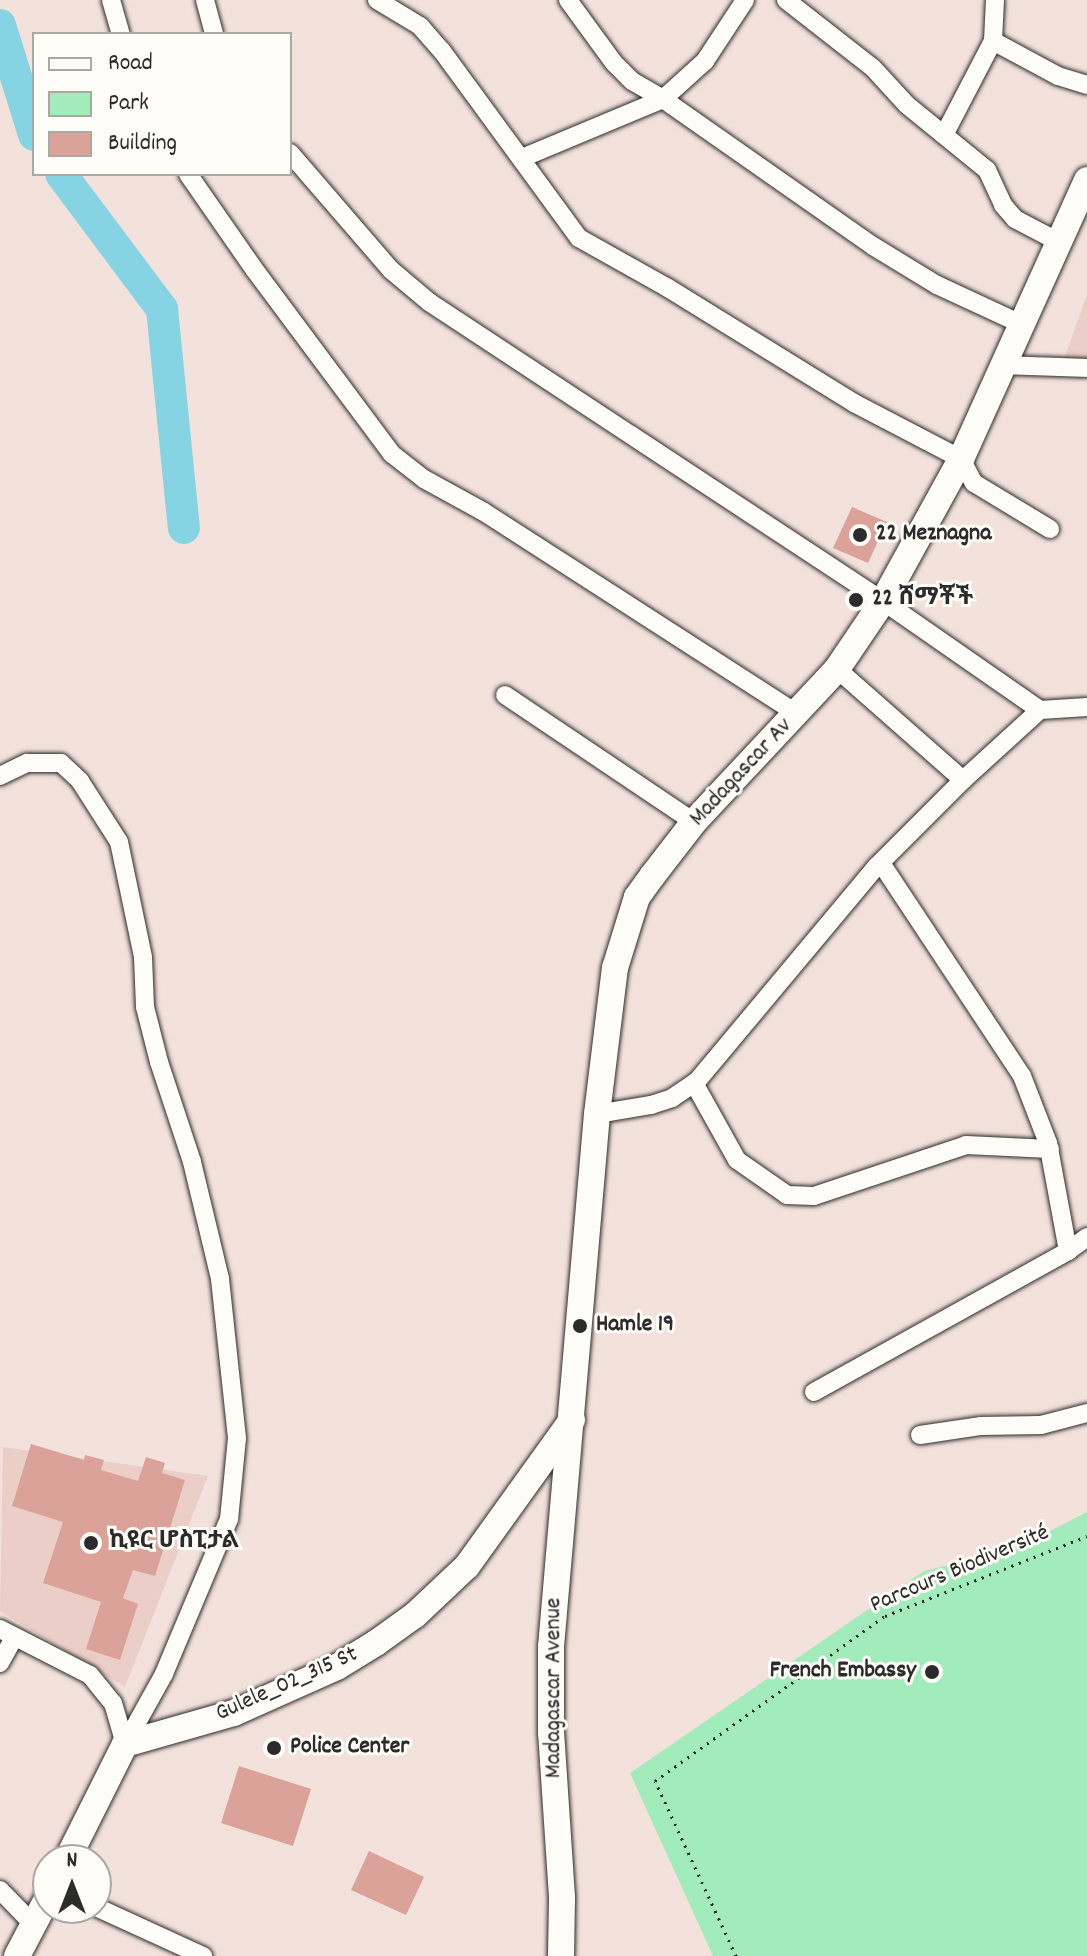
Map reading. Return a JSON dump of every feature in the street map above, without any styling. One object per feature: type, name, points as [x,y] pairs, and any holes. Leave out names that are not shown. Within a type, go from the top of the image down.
[{"type":"main road","name":"Madagascar Av","points":[[572,1420],[609,996],[637,897],[694,822],[837,669],[883,601],[961,459],[1087,180]]},
{"type":"main road","name":"Gulele_02_315 St","points":[[125,1744],[234,1713],[337,1667],[415,1615],[467,1566],[572,1420]]},
{"type":"main road","name":"Madagascar Avenue","points":[[561,1956],[562,1897],[551,1733],[551,1647],[572,1420]]},
{"type":"main road","points":[[75,1844],[125,1744]]},
{"type":"main road","points":[[17,1956],[34,1925]]},
{"type":"street","points":[[111,0],[120,32]]},
{"type":"street","points":[[205,0],[213,32]]},
{"type":"street","points":[[377,0],[420,26],[579,238],[668,288],[854,403],[961,459],[974,483],[1050,529]]},
{"type":"street","points":[[568,0],[614,63],[632,81],[663,99],[873,246],[937,285],[1021,324]]},
{"type":"street","points":[[522,158],[663,99],[705,61],[745,0]]},
{"type":"street","points":[[786,0],[873,68],[907,105],[987,170],[1003,205],[1015,219],[1059,242]]},
{"type":"street","points":[[944,135],[993,41],[995,0]]},
{"type":"street","points":[[993,41],[1058,76],[1087,85]]},
{"type":"street","points":[[292,155],[391,270],[429,302],[883,601],[1040,710],[1087,707]]},
{"type":"street","points":[[189,176],[254,269],[392,454],[424,479],[484,512],[797,714]]},
{"type":"street","points":[[1002,365],[1087,368]]},
{"type":"street","points":[[837,669],[963,780]]},
{"type":"street","points":[[505,695],[694,822]]},
{"type":"street","points":[[597,1114],[651,1105],[694,1083],[881,863],[963,780],[1040,710]]},
{"type":"street","points":[[0,776],[27,763],[61,763],[80,781],[119,842],[143,957],[145,1007],[159,1062],[192,1162],[220,1279],[237,1438],[229,1519],[164,1674],[125,1744]]},
{"type":"street","points":[[881,863],[1022,1076],[1050,1149],[1068,1251]]},
{"type":"street","points":[[694,1083],[737,1160],[764,1183],[787,1195],[814,1196],[966,1145],[1050,1149]]},
{"type":"street","points":[[814,1392],[1068,1251],[1087,1237]]},
{"type":"street","points":[[920,1435],[981,1426],[1041,1425],[1087,1413]]},
{"type":"street","points":[[0,1663],[7,1633],[90,1675],[113,1703],[125,1744]]},
{"type":"street","points":[[0,1890],[34,1925]]},
{"type":"street","points":[[112,1914],[203,1956]]},
{"type":"path","name":"Parcours Biodiversité","points":[[736,1956],[655,1781],[885,1616],[1087,1536]]},
{"type":"shaded area","points":[[1087,295],[1087,360],[1063,362]]},
{"type":"shaded area","name":"ኪዩር ሆስፒታል","points":[[3,1447],[208,1476],[125,1687],[0,1611]]},
{"type":"green space","name":"French Embassy","points":[[1087,1512],[1087,1956],[713,1956],[630,1773],[924,1571],[1015,1549]]},
{"type":"building","name":"22 Meznagna","points":[[852,507],[887,522],[868,563],[833,548]]},
{"type":"building","points":[[31,1444],[84,1460],[85,1455],[104,1460],[101,1470],[138,1481],[146,1457],[165,1463],[162,1473],[185,1480],[155,1576],[133,1570],[123,1598],[138,1604],[120,1660],[86,1649],[101,1602],[43,1583],[63,1522],[12,1506]]},
{"type":"building","points":[[239,1766],[311,1789],[293,1846],[221,1823]]},
{"type":"building","points":[[369,1851],[424,1877],[406,1915],[351,1890]]},
{"type":"waterway","points":[[0,25],[32,129]]},
{"type":"waterway","points":[[62,176],[162,309],[184,528]]},
{"type":"place","name":"22 Meznagna","points":[[860,535]]},
{"type":"place","name":"22 ሸማቾች","points":[[856,600]]},
{"type":"place","name":"Hamle 19","points":[[580,1326]]},
{"type":"place","name":"ኪዩር ሆስፒታል","points":[[91,1543]]},
{"type":"place","name":"French Embassy","points":[[932,1672]]},
{"type":"place","name":"Police Center","points":[[274,1748]]}]
